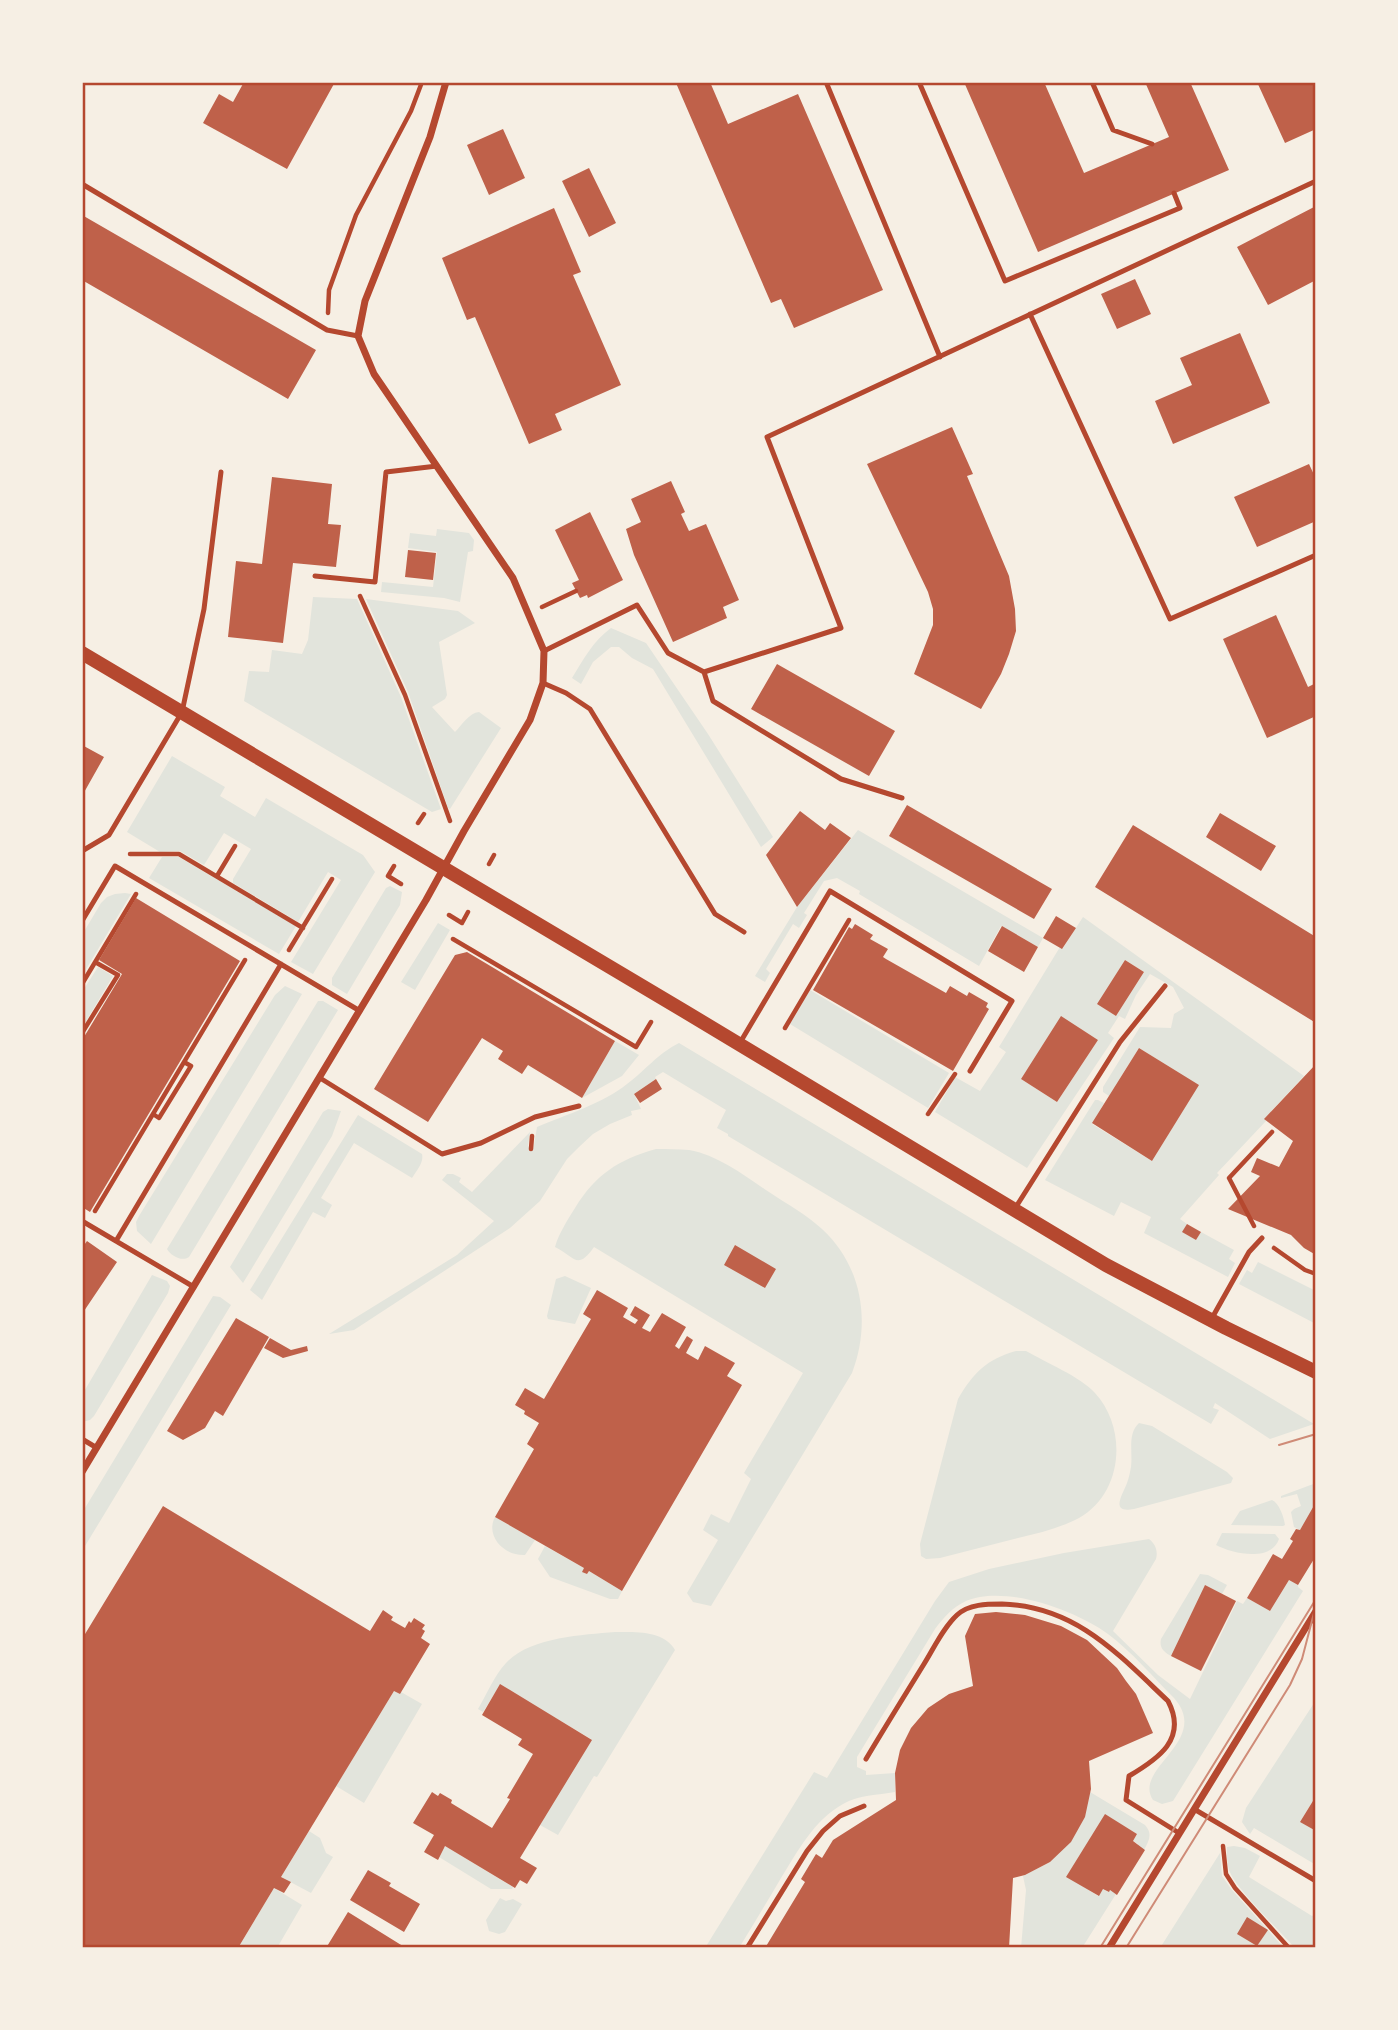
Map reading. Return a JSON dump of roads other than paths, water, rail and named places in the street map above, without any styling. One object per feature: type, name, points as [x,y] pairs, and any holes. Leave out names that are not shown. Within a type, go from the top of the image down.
[{"type":"main road","points":[[82,653],[1106,1265],[1316,1372]]},
{"type":"street","points":[[82,1472],[444,869],[530,720],[543,683],[544,651],[507,568],[374,374],[358,336],[365,302],[430,137],[446,82]]},
{"type":"street","points":[[1109,1948],[1316,1611]]},
{"type":"lane","points":[[827,82],[940,356]]},
{"type":"lane","points":[[919,82],[1005,281],[1180,208],[1174,193]]},
{"type":"lane","points":[[1092,82],[1113,130],[1152,144]]},
{"type":"lane","points":[[704,672],[841,628],[767,437],[1316,181]]},
{"type":"lane","points":[[82,184],[327,330],[358,336]]},
{"type":"lane","points":[[1030,314],[1170,619],[1316,555]]},
{"type":"lane","points":[[315,576],[375,582],[386,472],[437,466]]},
{"type":"lane","points":[[82,851],[110,835],[182,712],[204,610],[221,472]]},
{"type":"lane","points":[[544,651],[637,605],[668,653],[704,672],[713,701],[841,779],[902,798]]},
{"type":"lane","points":[[543,683],[566,693],[590,709],[715,914],[744,932]]},
{"type":"lane","points":[[82,921],[115,866],[360,1011]]},
{"type":"lane","points":[[739,1044],[830,891],[1012,1001],[970,1071]]},
{"type":"lane","points":[[116,1241],[281,964]]},
{"type":"lane","points":[[1014,1210],[1120,1042],[1165,986]]},
{"type":"lane","points":[[320,1079],[442,1154],[481,1143],[535,1117],[579,1106]]},
{"type":"lane","points":[[85,1222],[194,1287]]},
{"type":"lane","points":[[1211,1320],[1249,1252],[1262,1238]]},
{"type":"lane","points":[[82,1439],[97,1448]]},
{"type":"lane","points":[[866,1759],[943,1633],[959,1614],[980,1605],[991,1604],[1010,1604],[1046,1611],[1087,1630],[1108,1644],[1168,1701],[1175,1724],[1173,1736],[1167,1747],[1149,1764],[1129,1776],[1126,1800],[1180,1833]]},
{"type":"lane","points":[[747,1948],[807,1851],[823,1831],[840,1816],[864,1806]]},
{"type":"lane","points":[[1194,1809],[1316,1881]]},
{"type":"tram line","points":[[1279,1445],[1316,1434]]},
{"type":"tram line","points":[[1100,1948],[1316,1599]]},
{"type":"tram line","points":[[1126,1948],[1290,1685],[1302,1659],[1314,1613]]}]
